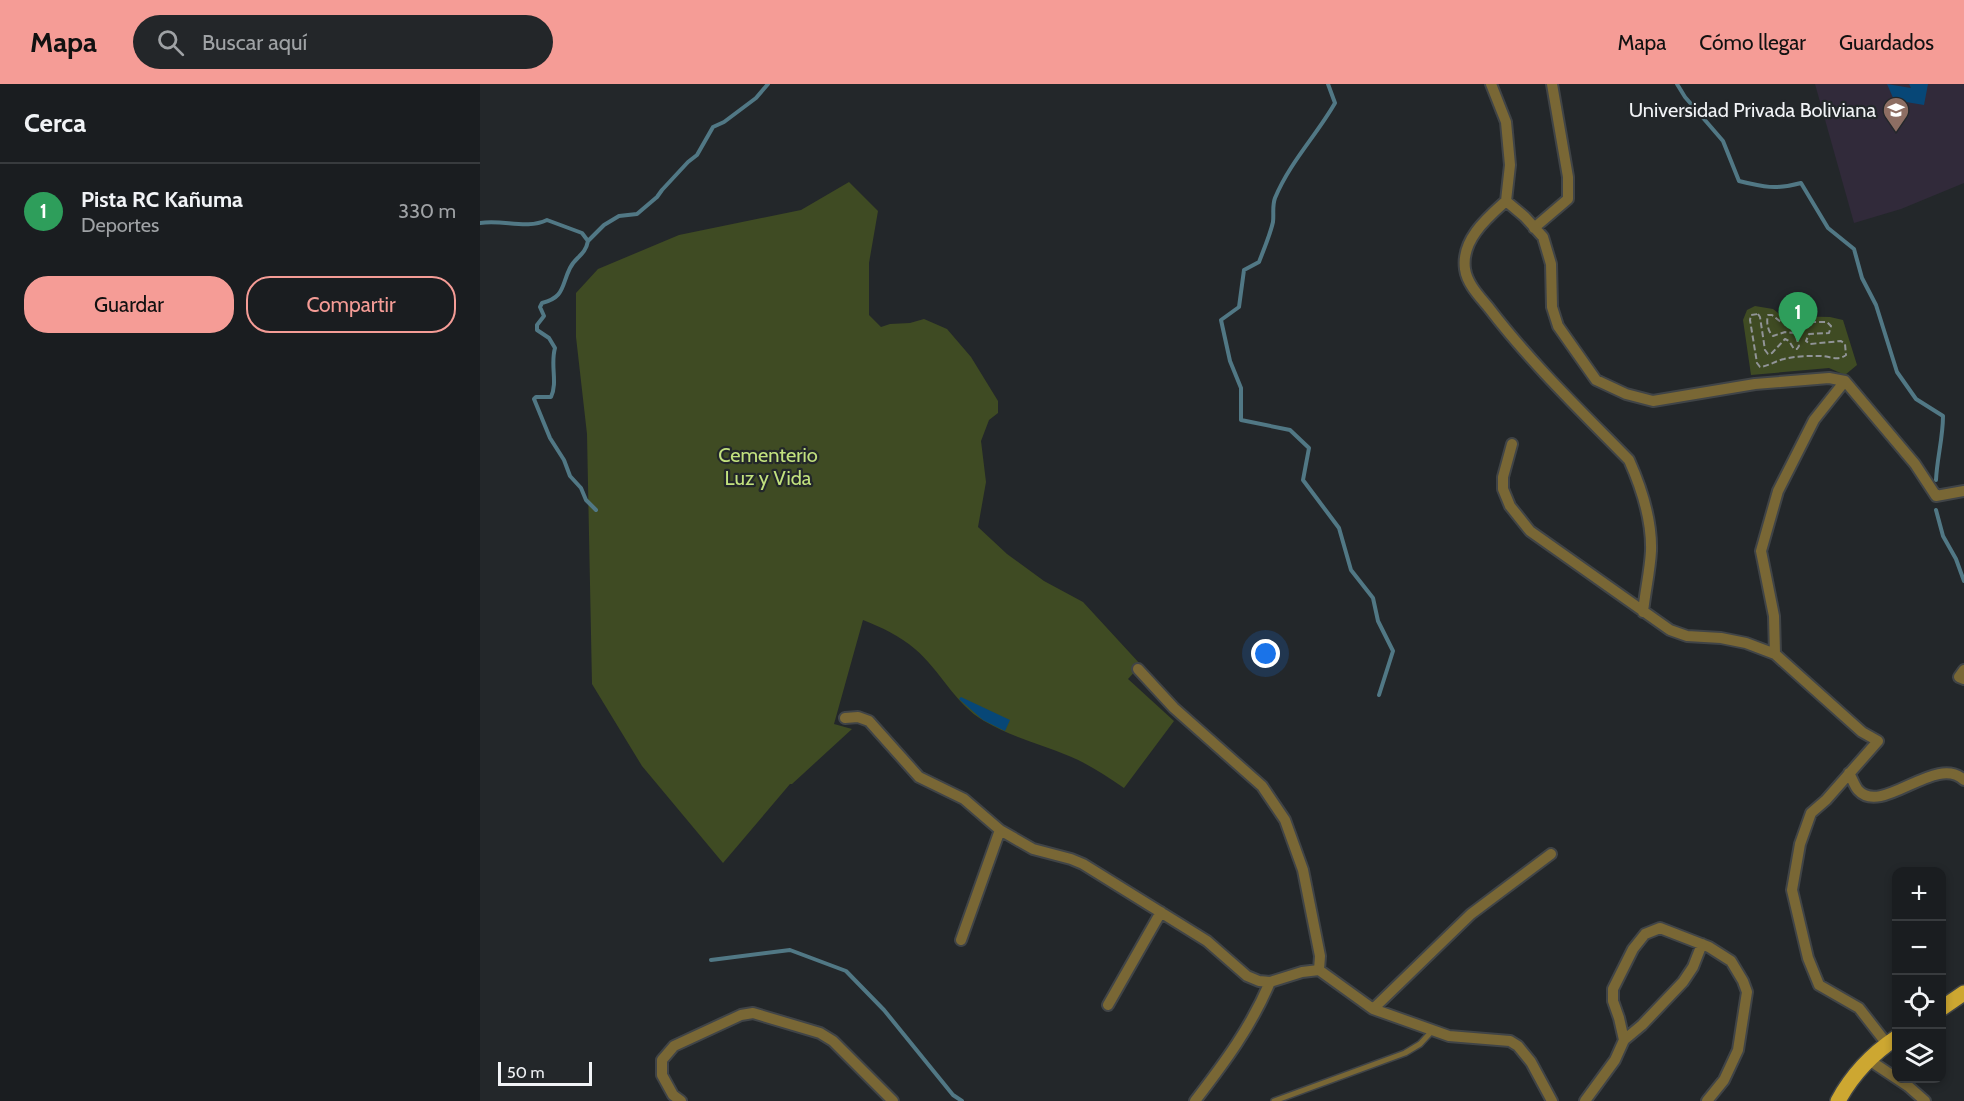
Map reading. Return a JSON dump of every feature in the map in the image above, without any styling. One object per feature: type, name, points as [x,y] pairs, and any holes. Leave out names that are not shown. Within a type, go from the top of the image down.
[{"type":"main road","points":[[1946,1005],[1964,993]]},
{"type":"main road","points":[[1838,1101],[1849,1082],[1869,1060],[1892,1041]]},
{"type":"street","points":[[1491,84],[1506,122],[1510,165],[1506,201],[1483,221],[1466,252],[1465,269],[1469,283],[1516,343],[1629,460],[1640,483],[1648,515],[1651,550],[1643,612]]},
{"type":"street","points":[[1534,228],[1568,199],[1568,177],[1552,84]]},
{"type":"street","points":[[1506,201],[1543,237],[1551,264],[1552,307],[1558,326],[1596,380],[1626,394],[1653,401],[1755,384],[1829,378],[1845,381],[1915,464],[1936,496],[1964,491]]},
{"type":"street","points":[[1775,654],[1774,615],[1761,551],[1778,491],[1814,420],[1845,381]]},
{"type":"street","points":[[1512,444],[1503,477],[1503,489],[1510,506],[1530,531],[1670,630],[1687,636],[1746,642],[1775,654],[1862,732],[1878,741],[1826,800],[1811,813],[1800,844],[1792,890],[1808,958],[1819,985],[1859,1008],[1892,1041]]},
{"type":"street","points":[[1138,669],[1174,708],[1262,786],[1285,820],[1303,870],[1320,956],[1318,970]]},
{"type":"street","points":[[1964,670],[1959,677],[1964,679]]},
{"type":"street","points":[[845,718],[858,717],[868,721],[920,777],[964,800],[1000,830],[1041,852],[1055,854],[1083,864],[1207,940],[1247,976],[1259,981],[1270,981],[1318,970],[1373,1009],[1432,1031],[1458,1037],[1510,1041],[1518,1046],[1531,1062],[1552,1101]]},
{"type":"street","points":[[1849,773],[1859,791],[1870,795],[1884,795],[1941,773],[1959,775],[1964,780]]},
{"type":"street","points":[[961,940],[1000,830]]},
{"type":"street","points":[[1373,1009],[1471,914],[1551,854]]},
{"type":"street","points":[[1108,1005],[1161,912]]},
{"type":"street","points":[[1624,1040],[1613,1001],[1613,989],[1633,949],[1645,934],[1660,928],[1702,944],[1731,961],[1747,992],[1738,1050],[1724,1080],[1707,1101]]},
{"type":"street","points":[[1585,1101],[1615,1060],[1624,1040],[1642,1025],[1683,982],[1693,967],[1702,944]]},
{"type":"street","points":[[1195,1101],[1222,1066],[1257,1013],[1270,981]]},
{"type":"street","points":[[681,1101],[673,1095],[662,1076],[662,1060],[674,1046],[741,1015],[753,1013],[820,1033],[833,1041],[893,1101]]},
{"type":"street","points":[[1869,1060],[1908,1086],[1925,1101]]},
{"type":"lane","points":[[1274,1101],[1405,1053],[1420,1044],[1432,1031]]},
{"type":"path","points":[[1758,314],[1761,317],[1767,354],[1772,353],[1785,339],[1794,349],[1799,346],[1795,333],[1785,332],[1773,336],[1770,334],[1768,315],[1772,315],[1781,322],[1827,322],[1831,326],[1829,333],[1809,334],[1806,340],[1810,344],[1841,341],[1845,344],[1847,351],[1846,356],[1838,359],[1823,356],[1803,357],[1782,359],[1761,367],[1757,363],[1751,315],[1758,314]]},
{"type":"shaded area","name":"Universidad Privada Boliviana","points":[[1815,84],[1964,84],[1964,183],[1901,209],[1854,223]]},
{"type":"green space","name":"Cementerio Luz y Vida","points":[[849,182],[878,211],[869,263],[869,315],[881,327],[924,319],[947,329],[971,357],[998,401],[998,413],[989,420],[981,441],[986,482],[978,527],[1007,554],[1044,581],[1083,602],[1141,665],[1128,679],[1174,721],[1124,788],[1076,759],[1015,736],[984,721],[964,706],[915,649],[890,632],[863,620],[834,724],[852,729],[790,784],[723,863],[642,766],[592,684],[587,434],[576,337],[576,293],[598,269],[679,235],[801,210]]},
{"type":"green space","points":[[1755,306],[1773,309],[1782,316],[1830,317],[1843,320],[1857,365],[1845,375],[1829,368],[1751,375],[1743,320],[1747,310]]},
{"type":"building","points":[[1887,84],[1911,88],[1909,84],[1928,84],[1924,105],[1894,100]]},
{"type":"building","points":[[961,697],[1010,720],[1005,731],[983,720],[959,699]]},
{"type":"waterway","points":[[480,223],[531,224],[547,220],[582,233],[588,241],[604,225],[619,216],[637,214],[657,197],[697,155],[713,127],[724,122],[756,98],[768,84]]},
{"type":"waterway","points":[[1328,84],[1335,103],[1281,185],[1274,201],[1272,227],[1259,262],[1244,270],[1239,307],[1221,320],[1230,361],[1241,388],[1241,420],[1290,430],[1309,448],[1303,480],[1339,528],[1351,570],[1373,598],[1378,621],[1393,651],[1379,695]]},
{"type":"waterway","points":[[1677,84],[1685,97],[1723,141],[1739,181],[1770,187],[1801,183],[1828,228],[1854,249],[1862,278],[1876,305],[1897,372],[1916,399],[1943,416],[1936,480]]},
{"type":"waterway","points":[[588,241],[585,250],[570,268],[559,294],[542,303],[540,307],[544,316],[537,325],[537,330],[549,338],[555,348],[554,385],[551,397],[534,399],[550,438],[564,460],[570,476],[581,488],[586,500],[596,510]]},
{"type":"waterway","points":[[1936,510],[1943,536],[1956,559],[1964,581]]},
{"type":"waterway","points":[[711,960],[790,950],[846,971],[884,1010],[953,1095],[962,1101]]},
{"type":"place","name":"Universidad Privada Boliviana","points":[[1896,133]]},
{"type":"place","name":"Pista RC Kañuma","points":[[1798,342]]}]
